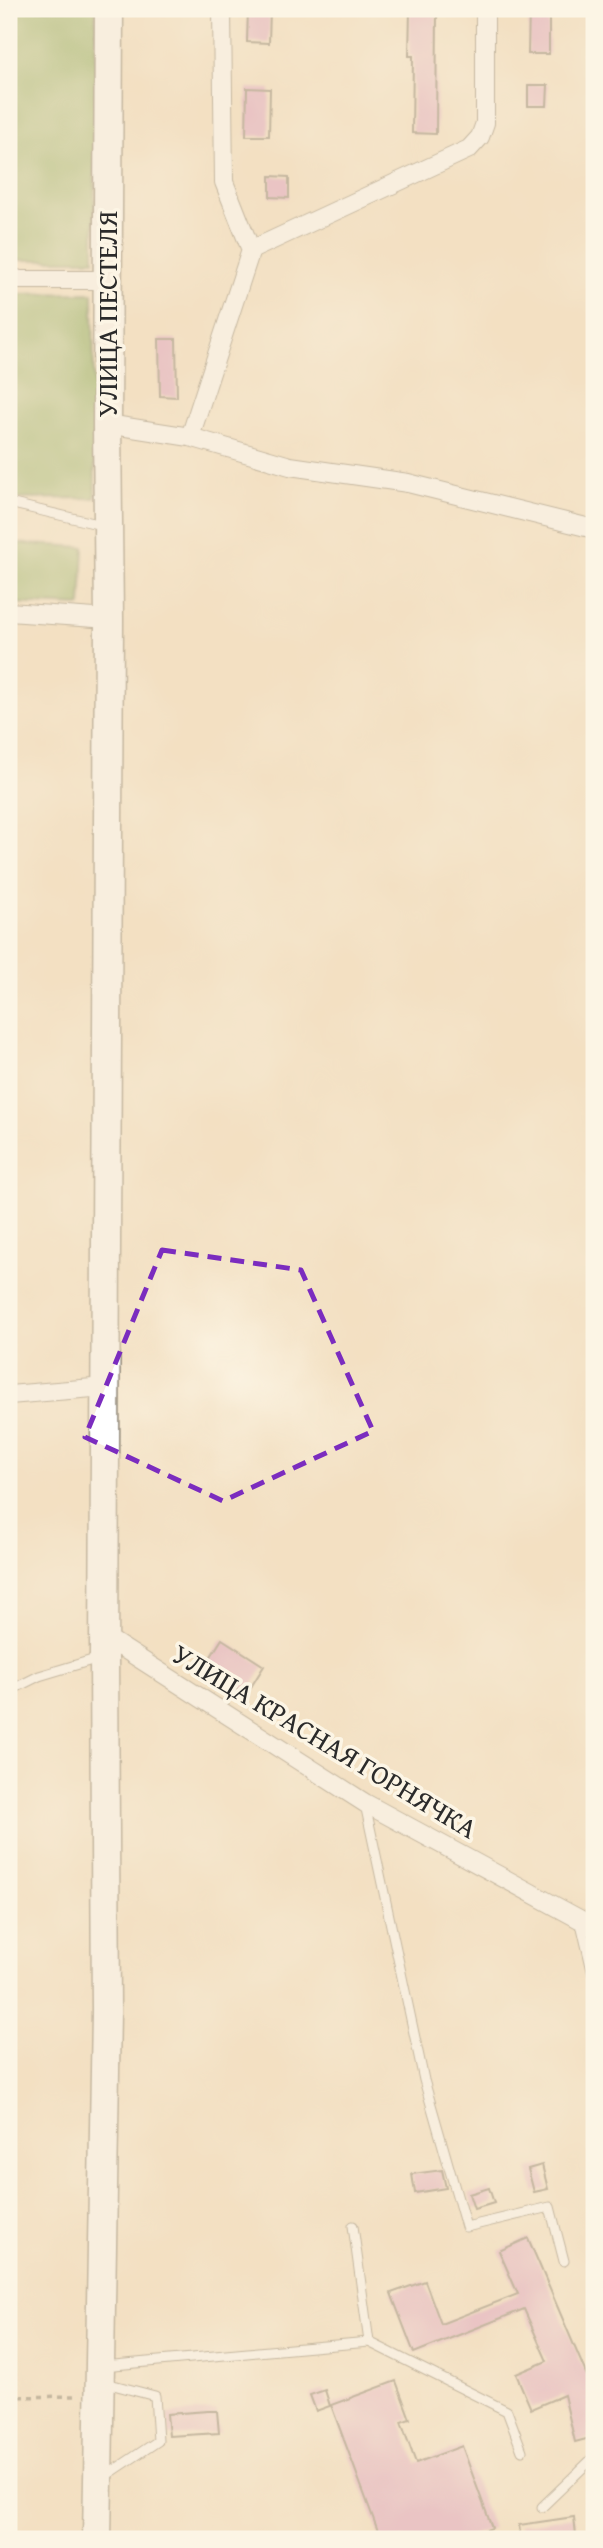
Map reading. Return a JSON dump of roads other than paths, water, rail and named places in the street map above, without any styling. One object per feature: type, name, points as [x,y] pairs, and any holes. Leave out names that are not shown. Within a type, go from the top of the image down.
[{"type":"main road","name":"УЛИЦА ПЕСТЕЛЯ","points":[[97,2539],[106,2012],[104,1646],[109,9]]},
{"type":"street","points":[[190,437],[251,250],[224,182],[222,9]]},
{"type":"street","points":[[251,250],[469,149],[480,137],[485,123],[485,9]]},
{"type":"street","points":[[9,276],[20,280],[107,280]]},
{"type":"street","points":[[107,424],[190,437],[290,466],[408,483],[594,529]]},
{"type":"street","points":[[9,612],[109,618]]},
{"type":"street","points":[[9,1395],[106,1387]]},
{"type":"street","name":"УЛИЦА КРАСНАЯ ГОРНЯЧКА","points":[[104,1646],[365,1802],[587,1923]]},
{"type":"lane","points":[[9,503],[108,527]]},
{"type":"lane","points":[[9,1691],[104,1646]]},
{"type":"lane","points":[[365,1802],[424,2080],[466,2227],[550,2207],[564,2261]]},
{"type":"lane","points":[[587,1923],[594,1979]]},
{"type":"lane","points":[[353,2226],[369,2342]]},
{"type":"lane","points":[[98,2381],[369,2342],[507,2411],[522,2451]]},
{"type":"lane","points":[[97,2482],[158,2441],[155,2396],[98,2381]]},
{"type":"lane","points":[[542,2507],[594,2457]]}]
